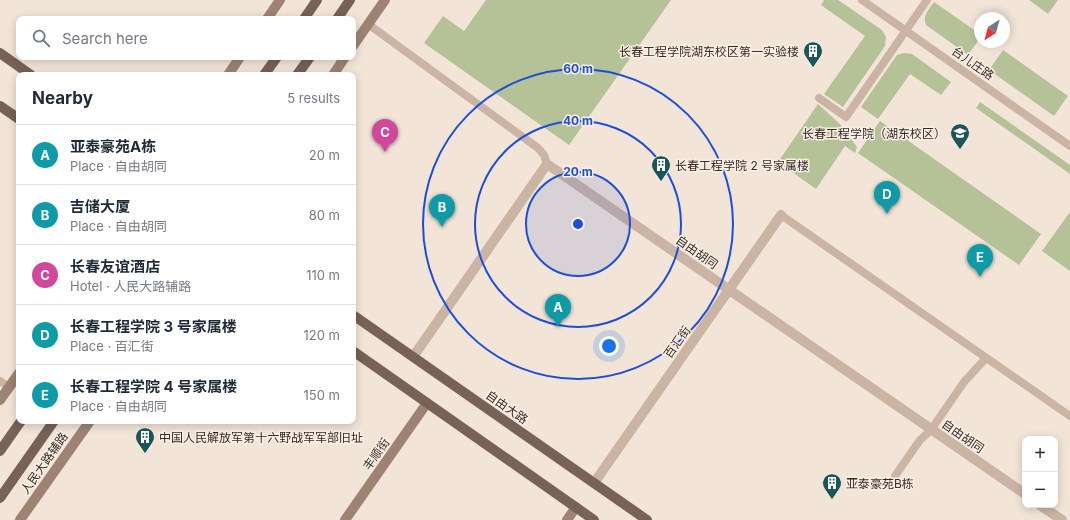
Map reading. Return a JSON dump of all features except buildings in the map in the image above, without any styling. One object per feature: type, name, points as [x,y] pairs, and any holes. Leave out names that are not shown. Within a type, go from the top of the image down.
[{"type":"main road","points":[[269,16],[280,0]]},
{"type":"main road","points":[[306,16],[317,0]]},
{"type":"main road","points":[[339,16],[350,0]]},
{"type":"main road","points":[[356,42],[385,0]]},
{"type":"main road","points":[[0,53],[27,72]]},
{"type":"main road","points":[[230,72],[238,60]]},
{"type":"main road","points":[[266,72],[275,60]]},
{"type":"main road","points":[[299,72],[308,60]]},
{"type":"main road","points":[[335,72],[343,60]]},
{"type":"main road","points":[[0,106],[16,117]]},
{"type":"main road","name":"自由大路","points":[[356,317],[646,520]]},
{"type":"main road","points":[[356,353],[594,520]]},
{"type":"main road","points":[[0,400],[16,376]]},
{"type":"main road","name":"丰顺街","points":[[345,520],[427,403]]},
{"type":"main road","points":[[0,451],[19,424]]},
{"type":"main road","points":[[0,498],[52,424]]},
{"type":"main road","name":"人民大路辅路","points":[[20,520],[88,424]]},
{"type":"main road","points":[[567,520],[576,507]]},
{"type":"street","name":"自由胡同","points":[[547,164],[1022,492]]},
{"type":"street","points":[[413,357],[547,164]]},
{"type":"street","name":"百汇街","points":[[594,483],[781,215]]},
{"type":"street","points":[[1044,508],[1062,520]]},
{"type":"lane","name":"台儿庄路","points":[[862,0],[1070,146]]},
{"type":"lane","points":[[819,98],[846,117],[927,0]]},
{"type":"lane","points":[[368,24],[538,148],[544,155],[547,164]]},
{"type":"lane","points":[[781,215],[1070,416]]},
{"type":"lane","points":[[895,476],[920,440],[931,430],[964,382],[986,358]]},
{"type":"lane","points":[[0,381],[9,387]]},
{"type":"green space","points":[[486,0],[671,0],[569,145],[424,43],[443,16],[464,31]]},
{"type":"green space","points":[[824,0],[838,0],[882,30],[886,37],[885,46],[843,107],[824,94],[865,36],[821,5]]},
{"type":"green space","points":[[1029,0],[1058,0],[1048,14]]},
{"type":"green space","points":[[934,2],[974,30],[974,46],[968,55],[926,25],[925,16]]},
{"type":"green space","points":[[1003,50],[1068,96],[1054,116],[989,70]]},
{"type":"green space","points":[[904,53],[912,54],[951,82],[941,95],[910,74],[878,119],[861,107],[897,55]]},
{"type":"green space","points":[[980,102],[1070,165],[1070,174],[976,108]]},
{"type":"green space","points":[[818,104],[840,124],[857,147],[855,153],[845,146],[816,189],[778,162]]},
{"type":"green space","points":[[880,121],[1041,234],[1019,265],[858,153]]},
{"type":"green space","points":[[1070,212],[1070,271],[1042,251]]},
{"type":"place","name":"长春工程学院湖东校区第一实验楼","points":[[813,68]]},
{"type":"place","name":"长春工程学院（湖东校区）","points":[[960,150]]},
{"type":"place","name":"长春友谊酒店","points":[[385,152]]},
{"type":"place","name":"长春工程学院 2 号家属楼","points":[[661,182]]},
{"type":"place","name":"长春工程学院 3 号家属楼","points":[[887,214]]},
{"type":"place","name":"吉储大厦","points":[[442,227]]},
{"type":"place","name":"长春工程学院 4 号家属楼","points":[[980,277]]},
{"type":"place","name":"亚泰豪苑A栋","points":[[558,327]]},
{"type":"place","name":"中国人民解放军第十六野战军军部旧址","points":[[145,454]]},
{"type":"place","name":"亚泰豪苑B栋","points":[[832,500]]}]
